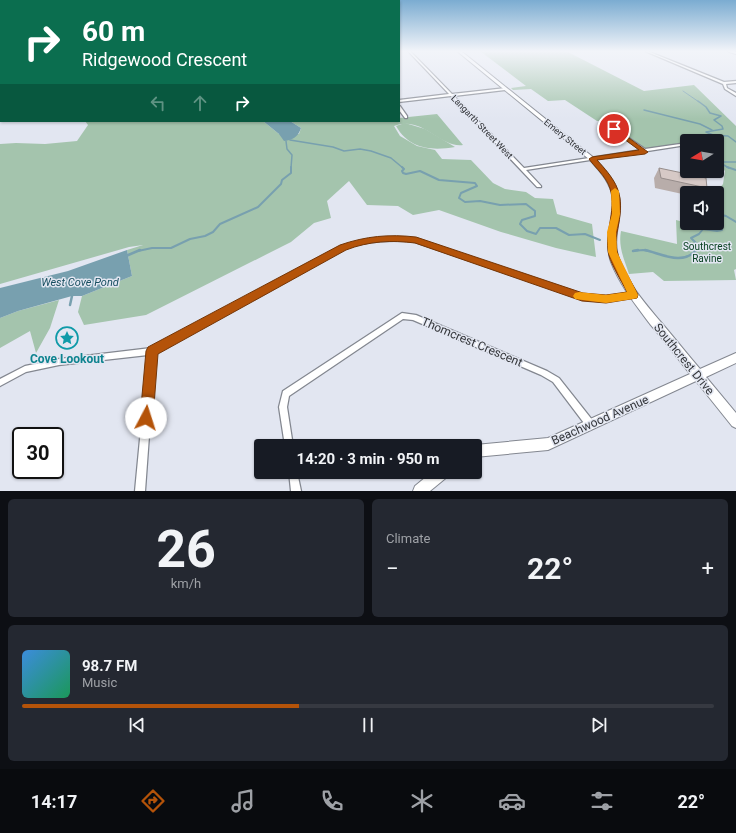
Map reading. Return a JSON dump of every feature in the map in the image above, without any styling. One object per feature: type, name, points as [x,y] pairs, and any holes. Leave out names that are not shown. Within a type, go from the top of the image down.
[{"type":"street","name":"Langarth Street West","points":[[431,74],[539,186]]},
{"type":"street","name":"Emery Street","points":[[486,74],[592,159],[610,179],[616,192],[616,214],[612,232],[612,252],[633,295]]},
{"type":"street","points":[[702,74],[724,83],[736,82]]},
{"type":"street","points":[[724,83],[726,88],[736,95]]},
{"type":"street","points":[[400,101],[505,89]]},
{"type":"street","points":[[400,108],[406,117]]},
{"type":"street","points":[[604,122],[645,152]]},
{"type":"street","points":[[523,169],[645,152],[680,145]]},
{"type":"street","points":[[0,383],[25,369],[59,362],[152,351],[343,247],[361,241],[397,238],[416,240],[582,297],[606,299],[633,295]]},
{"type":"street","name":"Southcrest Drive","points":[[633,295],[697,376],[736,422]]},
{"type":"street","name":"Thomcrest Crescent","points":[[288,439],[283,407],[286,394],[402,316],[414,317],[544,372],[556,380],[590,424]]},
{"type":"street","points":[[140,491],[152,351]]},
{"type":"street","name":"Beachwood Avenue","points":[[482,450],[548,444],[736,358]]},
{"type":"street","points":[[294,479],[296,491]]},
{"type":"street","points":[[420,491],[434,479]]},
{"type":"green space","name":"Southcrest Ravine","points":[[510,74],[611,74],[644,91],[694,85],[736,126],[736,269],[734,270],[736,280],[664,281],[653,272],[629,274],[623,258],[620,242],[621,231],[677,244],[676,220],[680,221],[680,230],[724,230],[724,186],[721,186],[725,171],[724,134],[680,134],[680,143],[647,150],[607,121],[597,121],[565,100],[548,101],[531,89],[513,90],[511,88],[526,86]]},
{"type":"green space","points":[[437,114],[463,145],[454,145],[446,142],[414,125],[404,124],[394,126],[400,136],[417,146],[435,150],[442,159],[471,160],[493,183],[505,189],[526,192],[535,198],[553,199],[557,214],[592,224],[596,257],[556,248],[501,232],[439,210],[413,215],[398,206],[367,205],[349,181],[327,201],[331,218],[314,223],[291,242],[146,315],[84,325],[78,312],[82,296],[132,276],[127,250],[143,245],[129,247],[0,284],[0,144],[45,144],[77,141],[88,125],[86,122],[264,122],[279,134],[299,134],[301,128],[292,122],[400,122],[400,118]]},
{"type":"green space","points":[[405,123],[425,129],[455,147],[437,149],[421,147],[414,144],[401,134],[396,126]]},
{"type":"green space","points":[[59,300],[50,328],[36,353],[30,331],[0,348],[0,318],[18,311]]},
{"type":"water","points":[[264,122],[292,122],[301,128],[295,138],[290,140],[284,141],[279,134]]},
{"type":"water","name":"West Cove Pond","points":[[127,250],[132,276],[82,296],[72,296],[18,311],[0,318],[0,288],[68,271]]},
{"type":"building","points":[[659,168],[680,172],[680,178],[706,178],[707,186],[698,186],[661,178]]},
{"type":"waterway","points":[[683,91],[699,102]]},
{"type":"waterway","points":[[698,101],[706,107],[710,113],[721,116],[714,120],[722,126],[723,129],[706,132],[713,135],[728,136],[736,142]]},
{"type":"waterway","points":[[644,110],[700,124],[712,130]]},
{"type":"waterway","points":[[290,140],[333,147],[344,151],[360,149],[371,151],[391,158],[403,168]]},
{"type":"waterway","points":[[286,141],[287,149],[292,155],[291,168]]},
{"type":"waterway","points":[[728,167],[722,164],[722,162],[736,162]]},
{"type":"waterway","points":[[728,167],[736,170]]},
{"type":"waterway","points":[[138,251],[152,248],[171,248],[190,239],[205,236],[213,232],[220,224],[258,207],[281,184],[282,180],[291,173],[291,168]]},
{"type":"waterway","points":[[403,168],[404,169],[402,171],[406,174],[420,171],[439,180],[475,183],[477,186],[461,193],[459,198],[465,202],[480,201],[500,205],[526,204],[535,211],[535,216],[522,220],[520,224],[527,231],[536,234],[540,228],[556,228],[569,235],[585,234],[600,240]]},
{"type":"waterway","points":[[724,216],[736,222]]},
{"type":"waterway","points":[[696,251],[697,244],[691,238],[699,234],[702,230]]},
{"type":"waterway","points":[[710,230],[722,230]]},
{"type":"waterway","points":[[126,256],[140,250]]},
{"type":"waterway","points":[[638,250],[633,251],[648,251]]},
{"type":"waterway","points":[[648,251],[672,258],[679,258],[691,255],[696,250]]},
{"type":"waterway","points":[[70,305],[72,296]]},
{"type":"slow traffic","points":[[579,296],[606,299],[633,295],[612,252],[612,232],[616,214],[615,191]]},
{"type":"place","name":"Cove Lookout","points":[[67,338]]},
{"type":"route","points":[[146,418],[152,351],[343,247],[361,241],[397,238],[416,240],[582,297],[606,299],[633,295],[612,252],[612,232],[616,214],[616,192],[610,179],[592,159],[645,152],[614,129]]}]
